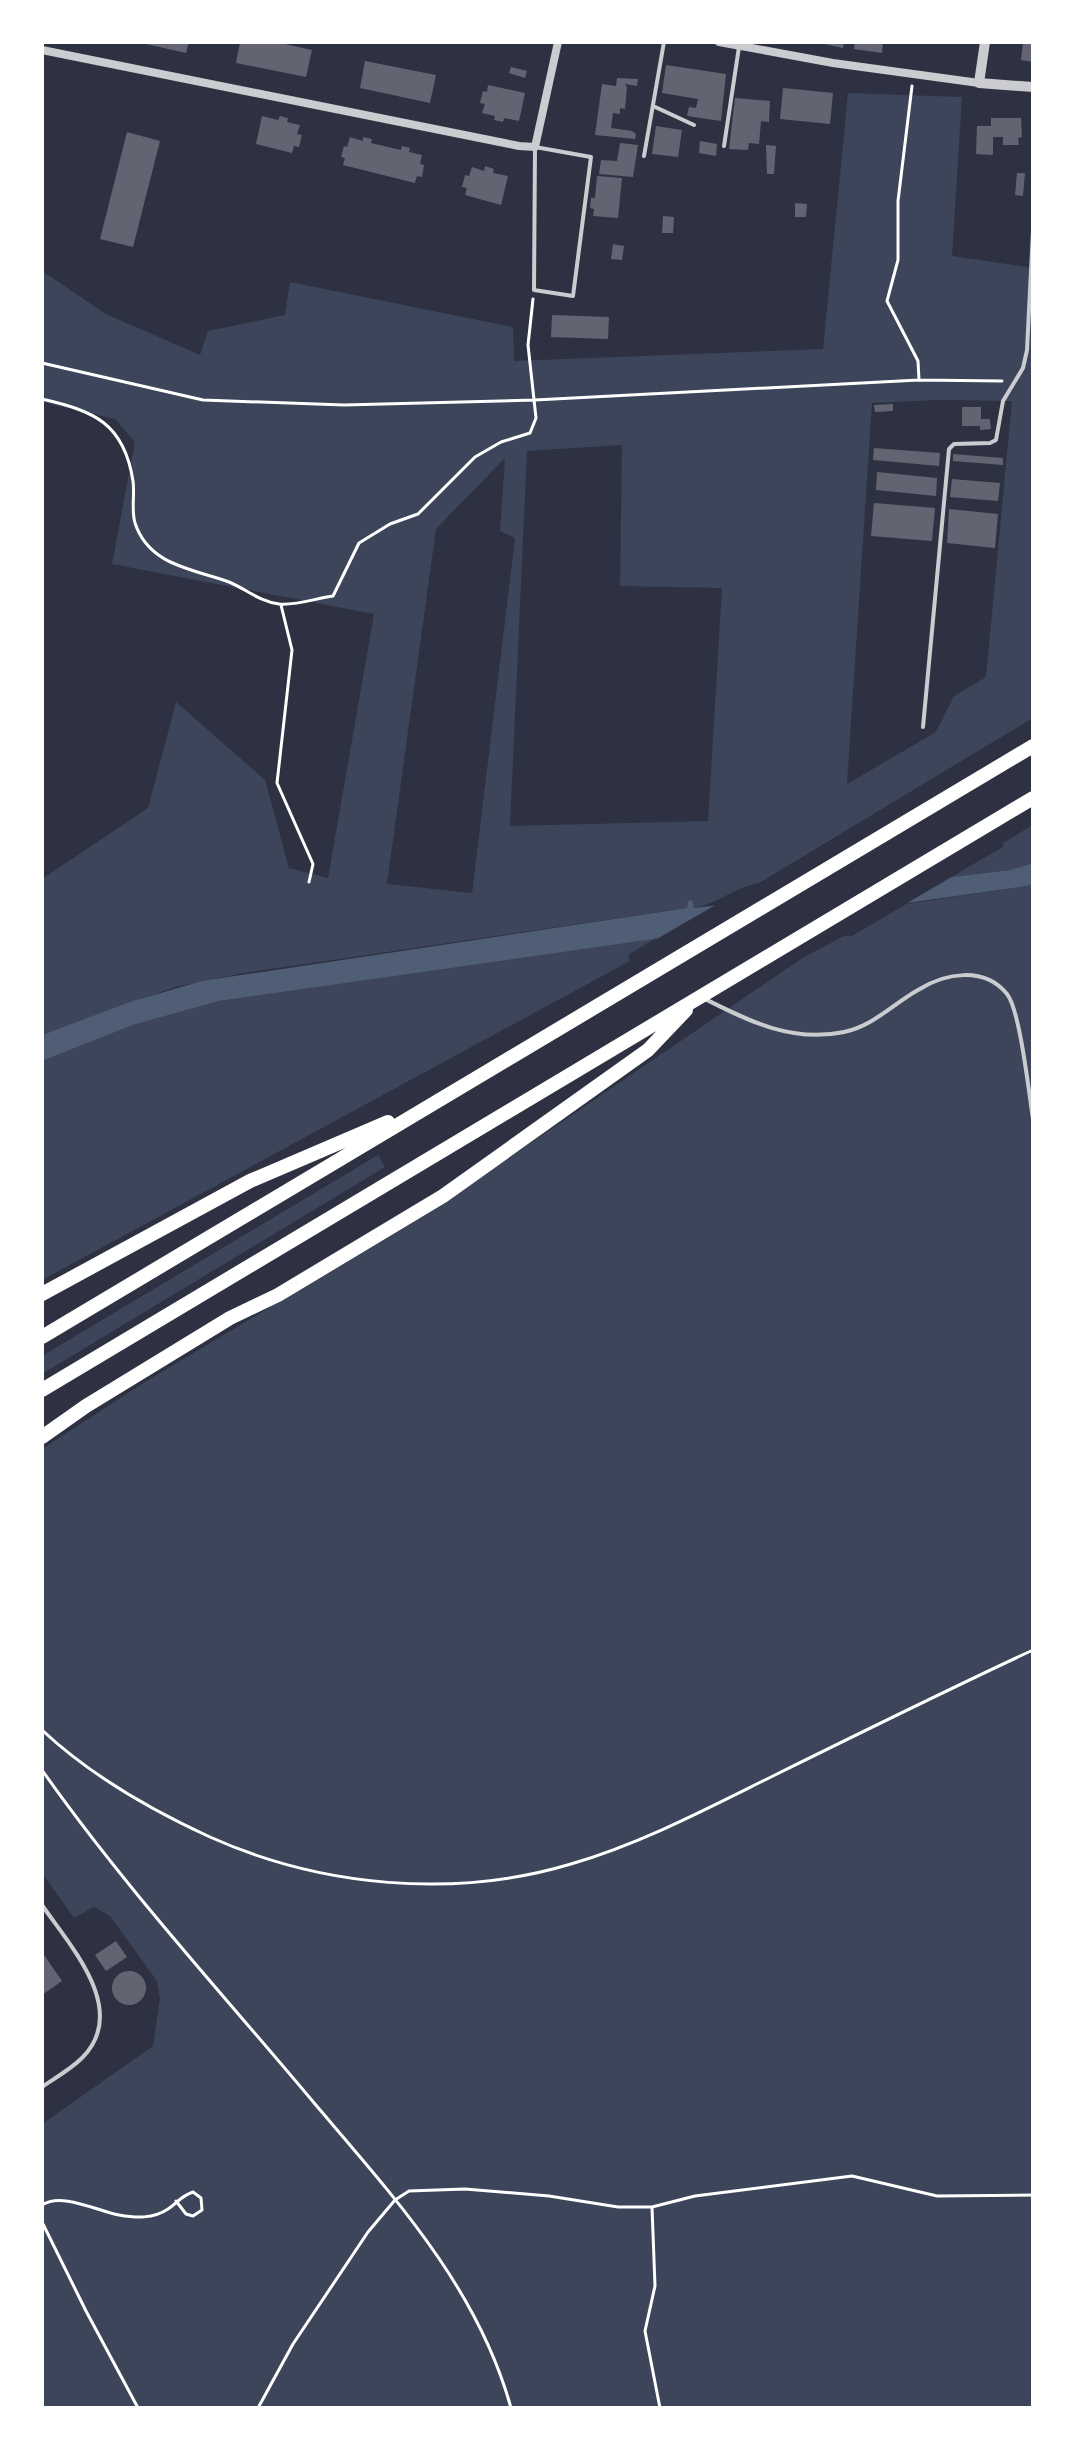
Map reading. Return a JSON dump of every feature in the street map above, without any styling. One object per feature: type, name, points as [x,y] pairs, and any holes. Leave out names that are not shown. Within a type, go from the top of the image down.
[{"type":"highway","points":[[42,1337],[1033,746]]},
{"type":"highway","points":[[42,1390],[795,937],[1033,798]]},
{"type":"highway","points":[[42,1437],[86,1406],[230,1318],[278,1295],[443,1196],[648,1050],[699,996]]},
{"type":"highway","points":[[42,1294],[250,1181],[439,1099]]},
{"type":"street","points":[[42,50],[535,147],[558,42]]},
{"type":"street","points":[[719,42],[833,63],[979,83],[1033,87]]},
{"type":"street","points":[[979,83],[985,42]]},
{"type":"lane","points":[[644,156],[664,42]]},
{"type":"lane","points":[[724,146],[739,47]]},
{"type":"lane","points":[[653,106],[694,125]]},
{"type":"lane","points":[[535,147],[591,157],[573,296],[534,290],[535,147]]},
{"type":"lane","points":[[923,727],[949,449],[954,444],[990,443],[996,440],[1003,401],[1023,368],[1027,350],[1033,231]]},
{"type":"lane","points":[[699,996],[769,1030],[813,1035],[845,1032],[884,1014],[919,988],[957,975],[979,975],[1008,994],[1020,1032],[1033,1119]]},
{"type":"lane","points":[[42,1905],[94,1981],[100,2013],[98,2028],[84,2057],[42,2087]]},
{"type":"path","points":[[915,74],[898,201],[898,260],[887,301],[918,361],[919,380]]},
{"type":"path","points":[[42,399],[82,408],[109,425],[116,434],[123,444],[133,480],[135,523],[150,548],[166,561],[231,583],[254,596],[281,605],[333,596],[359,543],[390,524],[418,514],[475,457],[501,442],[530,433],[536,418],[528,345],[534,290]]},
{"type":"path","points":[[42,363],[203,400],[344,405],[535,400],[919,380],[1008,381],[1013,384]]},
{"type":"path","points":[[281,605],[292,650],[277,783],[313,864],[309,882]]},
{"type":"path","points":[[42,1730],[127,1794],[231,1846],[287,1865],[346,1878],[391,1883],[466,1882],[570,1865],[652,1835],[1033,1650]]},
{"type":"path","points":[[42,1770],[83,1829],[433,2248],[469,2304],[502,2375],[511,2408]]},
{"type":"path","points":[[258,2408],[293,2344],[368,2232],[395,2200],[409,2191],[465,2189],[549,2196],[618,2207],[652,2207],[695,2196],[852,2176],[937,2196],[1033,2195]]},
{"type":"path","points":[[42,2205],[55,2199],[120,2215],[151,2217],[170,2208],[176,2201],[193,2192],[201,2198],[202,2210],[193,2216],[186,2214],[176,2201]]},
{"type":"path","points":[[652,2207],[655,2286],[645,2331],[660,2408]]},
{"type":"path","points":[[42,2222],[138,2408]]},
{"type":"shaded area","points":[[848,93],[962,97],[952,256],[1033,268],[1033,718],[759,883],[702,906],[693,908],[688,901],[687,908],[244,973],[175,987],[42,1035],[42,879],[148,808],[176,702],[265,780],[289,868],[328,878],[374,614],[112,564],[135,442],[115,419],[42,402],[42,271],[106,314],[200,355],[208,331],[285,315],[290,282],[513,327],[514,361],[823,349]],"holes":[[[1012,401],[986,677],[954,696],[936,732],[847,784],[872,403]],[[622,445],[620,586],[722,588],[708,821],[510,826],[527,451]],[[505,458],[500,531],[515,538],[472,893],[387,884],[436,529]]]},
{"type":"shaded area","points":[[1033,825],[1033,863],[1010,870],[951,877],[1003,847],[1003,843]]},
{"type":"shaded area","points":[[1033,863],[1033,885],[219,1001],[133,1025],[42,1061],[42,1035],[130,1002],[202,981],[687,908],[688,901],[692,900],[694,908],[1010,870]]},
{"type":"shaded area","points":[[1033,885],[1033,2408],[42,2408],[42,2124],[153,2046],[160,1999],[157,1981],[110,1916],[94,1907],[74,1918],[42,1873],[42,1449],[145,1382],[434,1209],[804,957],[844,936],[852,936],[906,904]]},
{"type":"shaded area","points":[[658,937],[628,955],[630,961],[42,1280],[42,1061],[133,1025],[219,1001]]},
{"type":"shaded area","points":[[378,1155],[385,1167],[42,1374],[42,1356]]},
{"type":"pier","points":[[960,872],[897,909],[650,943],[724,900]]},
{"type":"building","points":[[137,42],[189,42],[186,53]]},
{"type":"building","points":[[240,42],[276,42],[312,50],[306,77],[236,63]]},
{"type":"building","points":[[815,42],[844,42],[843,48]]},
{"type":"building","points":[[855,42],[883,42],[882,53],[854,49]]},
{"type":"building","points":[[1023,42],[1033,42],[1033,62],[1021,60]]},
{"type":"building","points":[[365,61],[436,75],[430,103],[360,88]]},
{"type":"building","points":[[666,65],[726,74],[721,121],[687,116],[689,107],[696,108],[698,99],[662,93]]},
{"type":"building","points":[[511,67],[527,71],[525,78],[509,73]]},
{"type":"building","points":[[617,78],[638,79],[637,86],[625,84],[625,109],[620,108],[620,114],[613,113],[611,128],[632,131],[636,134],[635,139],[595,135],[602,84],[616,86]]},
{"type":"building","points":[[488,85],[525,93],[519,121],[504,118],[503,122],[482,113],[485,104],[480,103]]},
{"type":"building","points":[[783,88],[833,93],[830,124],[780,119]]},
{"type":"building","points":[[735,98],[770,101],[769,122],[761,121],[759,144],[749,143],[748,150],[729,149]]},
{"type":"building","points":[[262,116],[278,120],[280,116],[288,118],[287,122],[300,125],[297,134],[302,135],[299,147],[294,146],[292,153],[256,144]]},
{"type":"building","points":[[991,118],[1021,118],[1022,137],[1018,138],[1019,145],[1003,145],[1003,137],[993,137],[993,155],[976,154],[977,126],[991,126]]},
{"type":"building","points":[[656,126],[682,130],[678,157],[652,154]]},
{"type":"building","points":[[127,132],[160,141],[133,247],[100,239]]},
{"type":"building","points":[[350,137],[363,141],[363,137],[372,139],[371,143],[401,150],[402,146],[410,148],[409,152],[422,155],[422,177],[417,176],[415,183],[343,165],[345,158],[341,157]]},
{"type":"building","points":[[700,141],[717,144],[716,156],[699,153]]},
{"type":"building","points":[[620,143],[638,145],[633,177],[599,174],[601,160],[617,161]]},
{"type":"building","points":[[766,145],[776,146],[774,174],[767,174]]},
{"type":"building","points":[[485,166],[494,169],[493,173],[508,176],[501,205],[465,195],[467,188],[462,187],[465,175],[469,176],[472,167],[484,171]]},
{"type":"building","points":[[1017,173],[1025,173],[1023,196],[1015,195]]},
{"type":"building","points":[[597,176],[622,178],[618,218],[593,216],[591,198],[595,198]]},
{"type":"building","points":[[795,203],[807,204],[806,217],[795,217]]},
{"type":"building","points":[[663,216],[674,217],[673,233],[662,233]]},
{"type":"building","points":[[613,244],[624,246],[622,260],[611,259]]},
{"type":"building","points":[[552,315],[609,317],[608,339],[551,337]]},
{"type":"building","points":[[893,404],[893,411],[875,412],[874,405]]},
{"type":"building","points":[[962,407],[981,407],[981,419],[990,419],[991,429],[962,426]]},
{"type":"building","points":[[874,448],[940,453],[939,466],[873,460]]},
{"type":"building","points":[[953,454],[1003,458],[1003,465],[953,461]]},
{"type":"building","points":[[877,472],[937,478],[936,496],[876,490]]},
{"type":"building","points":[[952,479],[1000,483],[998,501],[950,497]]},
{"type":"building","points":[[874,503],[935,508],[932,541],[871,536]]},
{"type":"building","points":[[949,509],[998,514],[995,548],[947,543]]},
{"type":"building","points":[[116,1941],[127,1957],[106,1971],[95,1955]]},
{"type":"building","points":[[42,1952],[62,1981],[42,1995]]},
{"type":"building","points":[[129,1971],[141,1976],[146,1988],[141,2000],[129,2005],[117,2000],[112,1988],[117,1976]]}]
